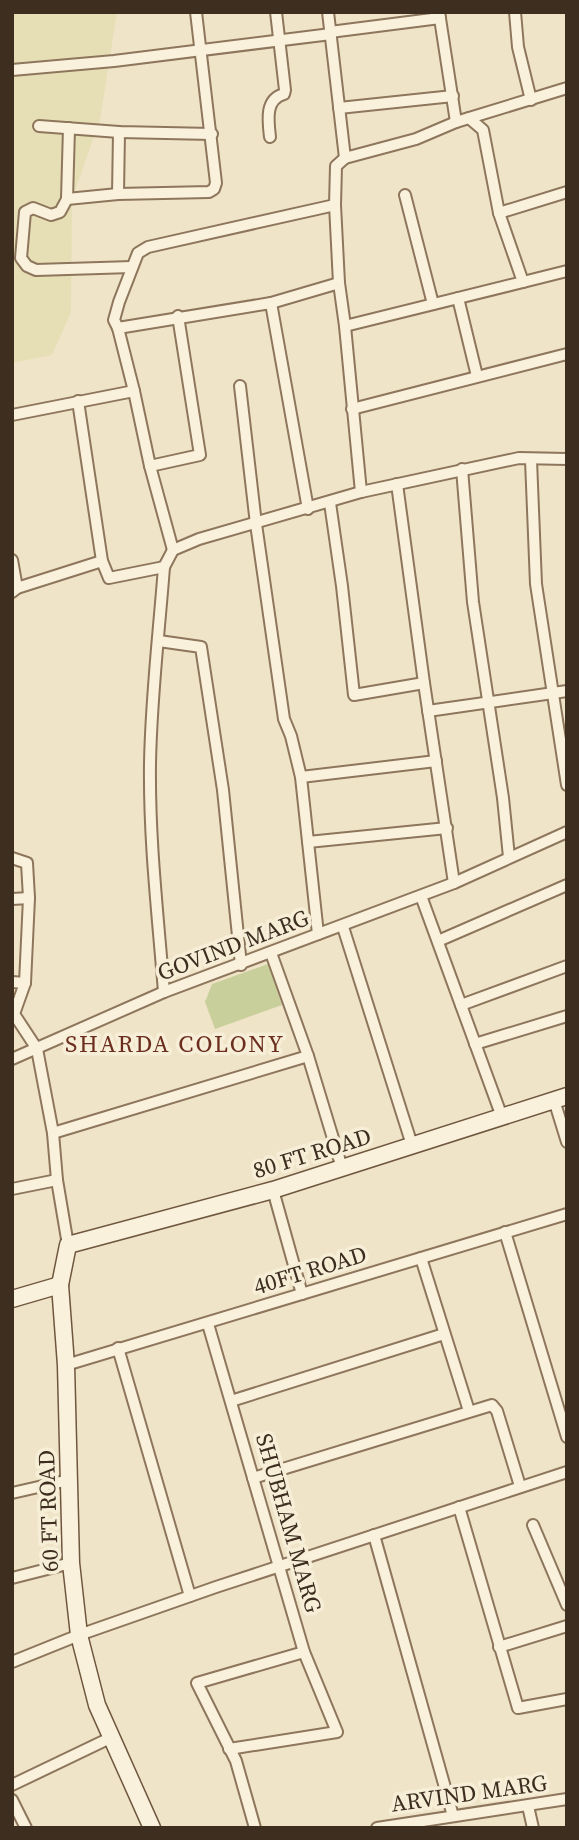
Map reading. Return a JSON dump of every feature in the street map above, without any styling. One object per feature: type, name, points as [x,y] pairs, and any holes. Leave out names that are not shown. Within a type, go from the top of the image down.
[{"type":"street","points":[[67,199],[214,190],[216,183],[212,134],[196,12]]},
{"type":"street","points":[[270,137],[268,120],[271,102],[273,98],[284,94],[285,90],[276,12]]},
{"type":"street","points":[[328,12],[345,158]]},
{"type":"street","points":[[515,12],[518,47],[531,100]]},
{"type":"street","points":[[12,70],[200,51],[440,15],[456,121]]},
{"type":"street","points":[[361,492],[345,326],[338,283],[336,166],[345,158],[416,139],[456,121],[567,88]]},
{"type":"street","points":[[340,108],[453,96]]},
{"type":"street","points":[[469,118],[483,131],[499,213],[523,282]]},
{"type":"street","points":[[39,126],[120,132],[212,134]]},
{"type":"street","points":[[69,128],[67,199],[60,212],[51,215],[33,208],[25,212],[21,258],[36,270],[132,267]]},
{"type":"street","points":[[118,194],[120,132]]},
{"type":"street","points":[[499,213],[567,192]]},
{"type":"street","points":[[405,195],[433,304]]},
{"type":"street","points":[[173,550],[114,320],[138,253],[148,247],[335,205]]},
{"type":"street","points":[[345,326],[567,271]]},
{"type":"street","points":[[118,328],[178,316],[271,303],[338,283]]},
{"type":"street","points":[[458,298],[477,376]]},
{"type":"street","points":[[271,303],[308,509]]},
{"type":"street","points":[[150,466],[200,455],[178,316]]},
{"type":"street","points":[[352,409],[567,354]]},
{"type":"street","points":[[240,386],[256,524],[284,719],[301,777],[318,934]]},
{"type":"street","points":[[12,415],[134,391]]},
{"type":"street","points":[[78,401],[102,561],[109,578],[163,567]]},
{"type":"street","points":[[164,992],[153,853],[151,716],[163,567],[173,550],[199,539],[361,492],[519,458],[567,458]]},
{"type":"street","points":[[531,460],[536,584],[567,785]]},
{"type":"street","points":[[462,469],[473,602],[509,857]]},
{"type":"street","points":[[397,484],[454,883]]},
{"type":"street","points":[[330,503],[354,695],[424,684]]},
{"type":"street","points":[[12,559],[15,590],[102,561]]},
{"type":"street","points":[[159,640],[201,647],[223,790],[242,965]]},
{"type":"street","points":[[428,711],[567,691]]},
{"type":"street","points":[[301,777],[436,761]]},
{"type":"street","points":[[308,842],[447,828]]},
{"type":"street","name":"GOVIND MARG","points":[[12,1059],[164,992],[242,965],[454,883],[567,832]]},
{"type":"street","points":[[12,858],[27,863],[29,898],[25,983],[13,1017],[37,1049],[53,1133],[57,1180],[13,1186]]},
{"type":"street","points":[[438,941],[566,890]]},
{"type":"street","points":[[421,896],[502,1117]]},
{"type":"street","points":[[12,899],[29,898]]},
{"type":"street","points":[[343,927],[412,1145]]},
{"type":"street","points":[[271,953],[309,1056],[342,1168]]},
{"type":"street","points":[[461,1005],[567,966]]},
{"type":"street","points":[[12,982],[25,983]]},
{"type":"street","points":[[475,1044],[567,1016]]},
{"type":"street","points":[[53,1133],[309,1056]]},
{"type":"street","points":[[561,1098],[567,1142]]},
{"type":"street","name":"80 FT ROAD","points":[[68,1245],[273,1190],[561,1098]]},
{"type":"street","name":"60 FT ROAD","points":[[57,1180],[68,1245],[60,1285],[66,1365],[71,1563],[79,1635],[97,1704],[152,1828]]},
{"type":"street","points":[[273,1190],[302,1294]]},
{"type":"street","name":"40FT ROAD","points":[[66,1365],[567,1214]]},
{"type":"street","points":[[505,1232],[567,1437]]},
{"type":"street","points":[[421,1258],[469,1411]]},
{"type":"street","points":[[12,1298],[60,1285]]},
{"type":"street","name":"SHUBHAM MARG","points":[[208,1324],[304,1652],[337,1732],[229,1749]]},
{"type":"street","points":[[231,1401],[444,1334]]},
{"type":"street","points":[[118,1348],[190,1596]]},
{"type":"street","points":[[254,1478],[492,1405],[495,1407],[520,1486]]},
{"type":"street","points":[[12,1662],[190,1596],[567,1472]]},
{"type":"street","points":[[12,1493],[69,1480]]},
{"type":"street","points":[[459,1507],[518,1708],[567,1699]]},
{"type":"street","points":[[533,1525],[567,1605]]},
{"type":"street","points":[[374,1535],[453,1816]]},
{"type":"street","points":[[12,1578],[71,1563]]},
{"type":"street","points":[[499,1647],[567,1626]]},
{"type":"street","points":[[255,1828],[236,1761],[197,1683],[304,1652]]},
{"type":"street","points":[[12,1784],[110,1738]]},
{"type":"street","name":"ARVIND MARG","points":[[377,1828],[567,1799]]},
{"type":"street","points":[[12,1800],[26,1828]]},
{"type":"street","points":[[528,1805],[533,1828]]},
{"type":"shaded area","points":[[12,12],[117,12],[100,120],[72,199],[71,312],[52,355],[12,363]]},
{"type":"green space","points":[[268,964],[282,1005],[215,1029],[205,1002],[212,984]]},
{"type":"district","name":"SHARDA COLONY","points":[[175,1044]]}]
